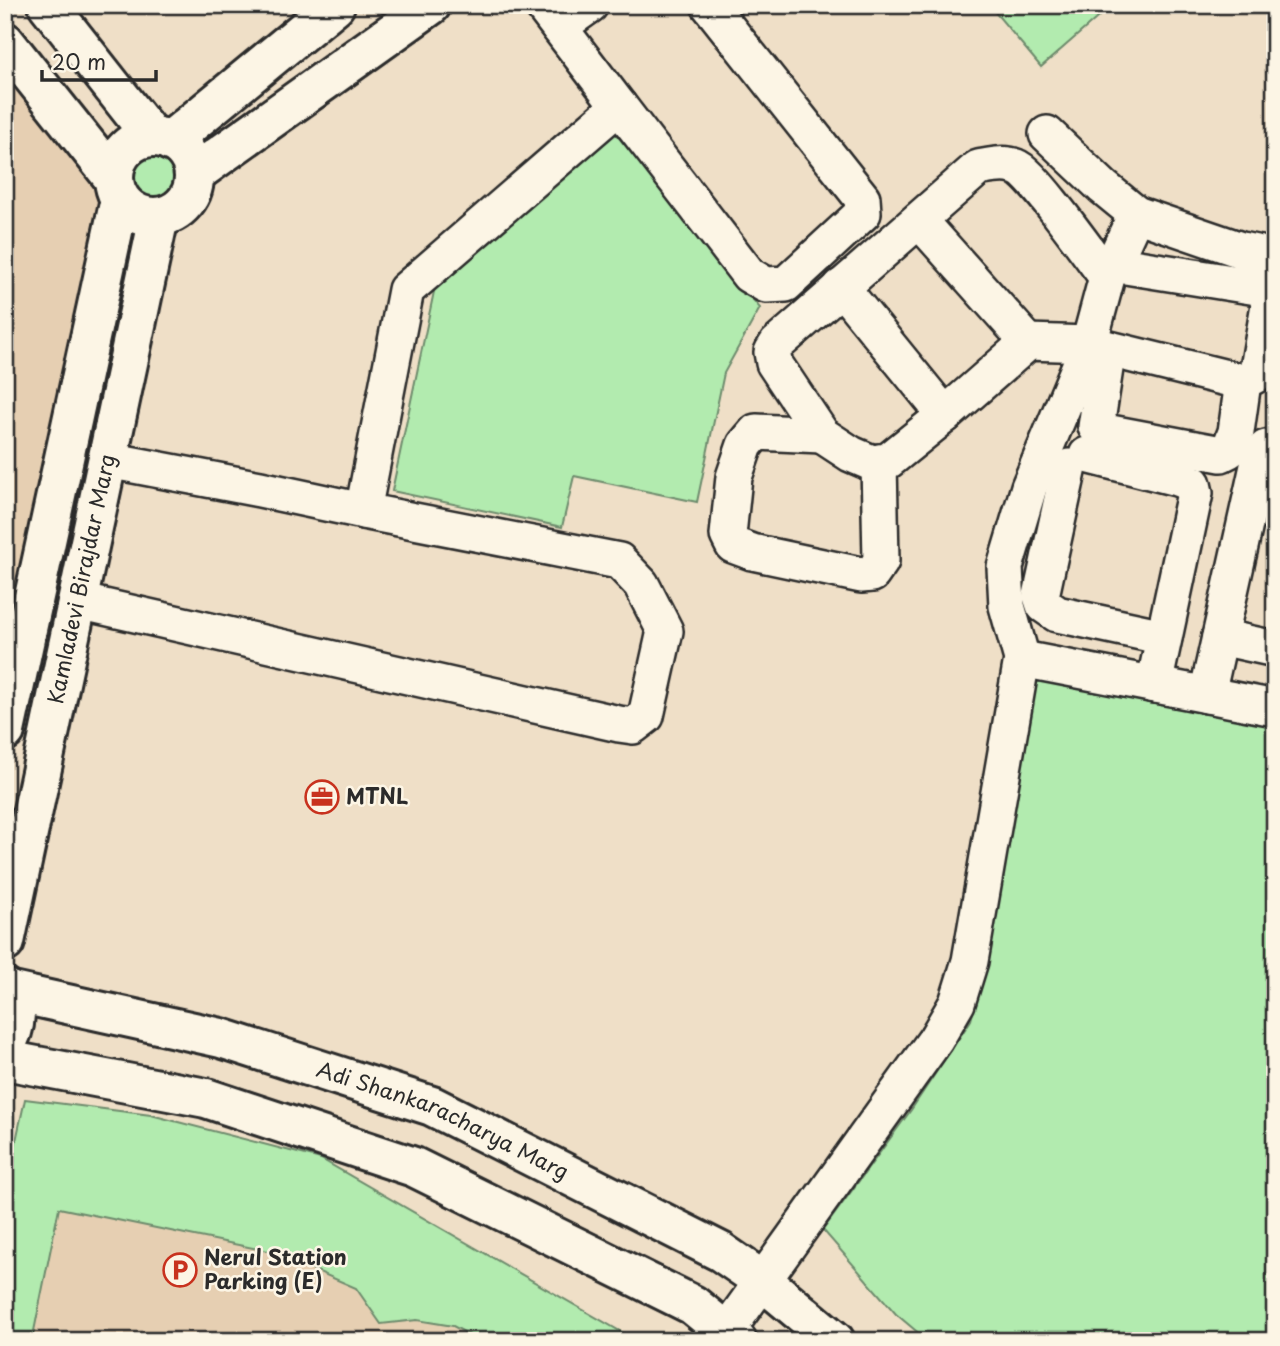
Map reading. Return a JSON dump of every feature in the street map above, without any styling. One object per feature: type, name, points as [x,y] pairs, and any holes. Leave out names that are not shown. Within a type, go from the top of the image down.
[{"type":"street","points":[[47,5],[161,139]]},
{"type":"street","points":[[161,139],[335,5]]},
{"type":"street","points":[[194,174],[431,5]]},
{"type":"street","points":[[590,5],[550,16],[749,275],[766,285],[786,284],[863,213],[862,198],[709,5]]},
{"type":"street","points":[[5,42],[117,189],[128,208],[149,217],[171,214],[188,197],[194,174],[186,154],[179,146],[161,139],[140,140],[128,146],[120,155],[115,167],[117,189]]},
{"type":"street","points":[[363,511],[406,290],[620,106]]},
{"type":"street","points":[[1047,134],[1136,214],[1241,250],[1275,257]]},
{"type":"street","points":[[919,220],[1028,342],[1099,347],[1243,382],[1254,376],[1259,363],[1269,305],[1266,293],[1256,286],[1110,271],[1018,167],[998,165],[978,168],[776,344],[772,352],[774,363],[822,435],[851,454],[872,463],[888,461],[1028,342]]},
{"type":"street","name":"Kamladevi Birajdar Marg","points":[[5,731],[117,189]]},
{"type":"street","points":[[1136,214],[1110,271],[1099,347],[1096,427],[1105,432],[1221,454],[1229,450],[1236,432],[1243,382]]},
{"type":"street","name":"Kamladevi Birajdar Marg","points":[[5,942],[159,217]]},
{"type":"street","points":[[841,287],[945,415]]},
{"type":"street","points":[[5,1060],[206,1098],[414,1167],[692,1305],[732,1336],[763,1281],[936,1039],[957,1003],[970,961],[1022,659],[1007,606],[1005,567],[1029,487],[1099,347]]},
{"type":"street","points":[[822,435],[756,432],[745,446],[734,477],[728,535],[733,545],[752,552],[872,575],[881,561],[879,462]]},
{"type":"street","points":[[1208,695],[1260,457],[1266,448],[1275,446]]},
{"type":"street","points":[[78,601],[633,726],[646,716],[665,631],[640,584],[619,561],[108,460]]},
{"type":"street","points":[[1154,685],[1195,493],[1193,484],[1177,478],[1078,461],[1041,596],[1045,605],[1057,614],[1164,637]]},
{"type":"street","points":[[1220,637],[1275,649]]},
{"type":"street","points":[[1022,659],[1275,708]]},
{"type":"street","points":[[5,1046],[13,1034],[16,1020],[14,1004],[7,989]]},
{"type":"street","name":"Adi Shankaracharya Marg","points":[[7,989],[221,1038],[432,1105],[721,1252],[763,1281],[835,1341]]},
{"type":"shaded area","points":[[5,74],[102,197],[5,640]]},
{"type":"shaded area","points":[[25,1099],[151,1115],[321,1159],[637,1341],[5,1341],[5,1192]]},
{"type":"green space","points":[[989,5],[1112,5],[1041,67]]},
{"type":"green space","points":[[615,133],[760,308],[724,373],[697,502],[574,476],[562,527],[392,491],[436,282]]},
{"type":"green space","points":[[154,155],[169,162],[176,177],[169,192],[154,199],[139,192],[132,177],[139,162]]},
{"type":"green space","points":[[1034,679],[1275,726],[1275,1341],[928,1341],[896,1314],[823,1230],[911,1110],[971,1020],[986,964]]},
{"type":"green space","points":[[25,1099],[151,1115],[321,1159],[637,1341],[481,1341],[453,1326],[417,1320],[381,1324],[356,1288],[273,1252],[59,1208],[32,1341],[5,1341],[5,1192]]},
{"type":"place","name":"MTNL","points":[[322,797]]},
{"type":"place","name":"Nerul Station Parking (E)","points":[[180,1270]]}]
